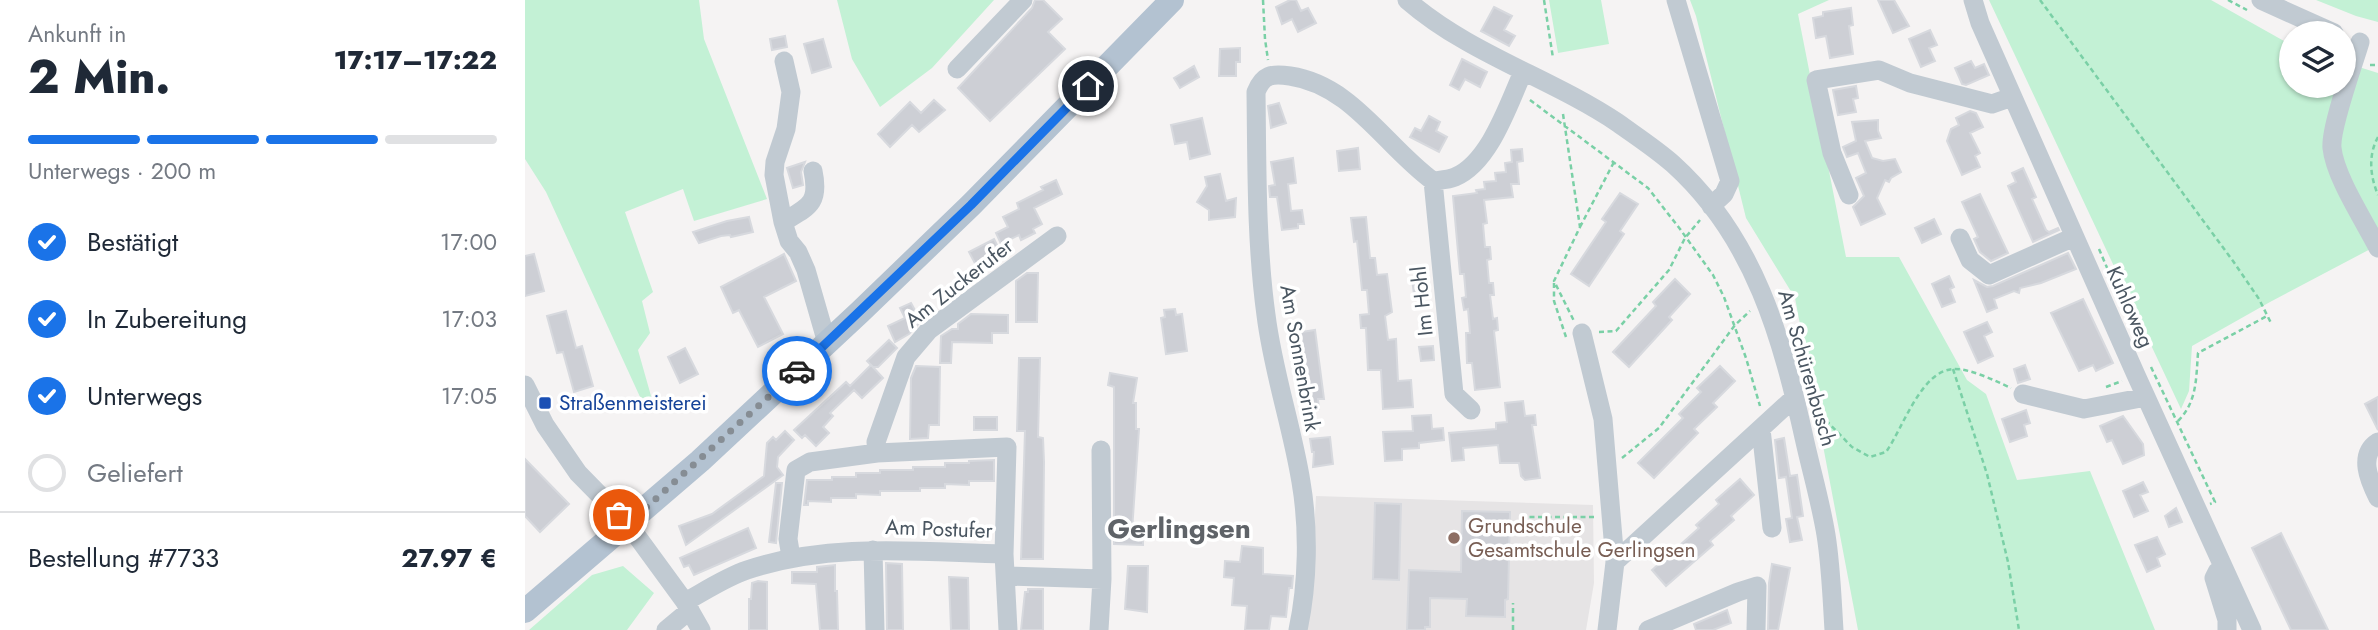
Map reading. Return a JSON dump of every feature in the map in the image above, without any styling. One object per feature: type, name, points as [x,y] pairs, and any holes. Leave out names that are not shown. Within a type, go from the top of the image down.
[{"type":"main road","points":[[525,611],[628,524],[827,343],[971,205],[1172,0]]},
{"type":"street","points":[[957,69],[1023,0]]},
{"type":"street","name":"Am Schürenbusch","points":[[1407,0],[1464,39],[1616,122],[1671,162],[1711,206],[1744,255],[1765,297],[1795,397],[1826,535],[1834,630]]},
{"type":"street","points":[[1676,0],[1730,181],[1724,194],[1711,206]]},
{"type":"street","name":"Kuhloweg","points":[[1973,0],[2012,97],[2252,630]]},
{"type":"street","points":[[2261,0],[2307,21]]},
{"type":"street","points":[[2360,42],[2335,126],[2332,148],[2338,172],[2378,248]]},
{"type":"street","points":[[784,61],[791,92],[786,129],[775,162],[774,176],[789,241],[798,252],[806,270],[827,343]]},
{"type":"street","points":[[1849,195],[1832,153],[1817,79],[1879,71],[1910,83],[1992,104],[2012,97]]},
{"type":"street","points":[[1271,74],[1293,76],[1326,87],[1353,105],[1417,170],[1433,181],[1453,178],[1473,165],[1485,150],[1523,72]]},
{"type":"street","name":"Am Sonnenbrink","points":[[1271,74],[1261,80],[1256,92],[1265,314],[1301,482],[1305,567],[1298,630]]},
{"type":"street","points":[[783,222],[809,206],[815,198],[813,172]]},
{"type":"street","name":"Im Hohl","points":[[1433,181],[1454,394],[1471,410]]},
{"type":"street","name":"Am Zuckerufer","points":[[877,453],[876,442],[906,357],[929,330],[1057,236]]},
{"type":"street","points":[[1960,238],[1970,260],[1989,275],[2074,237]]},
{"type":"street","points":[[1574,336],[1603,419],[1615,562],[1607,630]]},
{"type":"street","points":[[527,393],[578,473],[628,524],[701,630]]},
{"type":"street","points":[[2023,394],[2084,409],[2145,397]]},
{"type":"street","points":[[1615,562],[1795,397]]},
{"type":"street","points":[[1763,426],[1772,528]]},
{"type":"street","points":[[2378,442],[2368,450],[2367,459],[2372,486],[2378,498]]},
{"type":"street","name":"Am Postufer","points":[[877,453],[1007,447],[1004,554],[1008,630]]},
{"type":"street","points":[[1099,630],[1102,579],[1101,450]]},
{"type":"street","points":[[791,557],[788,539],[796,470],[810,462],[877,453]]},
{"type":"street","name":"Am Postufer","points":[[666,630],[687,606],[744,571],[791,557],[873,550],[1004,554]]},
{"type":"street","name":"Am Postufer","points":[[873,550],[875,630]]},
{"type":"street","points":[[2223,568],[2214,578],[2227,620],[2227,630]]},
{"type":"street","points":[[1006,576],[1102,579]]},
{"type":"street","points":[[1647,630],[1691,610],[1757,586],[1756,630]]},
{"type":"path","points":[[1263,0],[1265,39],[1271,74]]},
{"type":"path","points":[[1544,0],[1553,58]]},
{"type":"path","points":[[2040,0],[2233,261],[2271,323]]},
{"type":"path","points":[[1515,91],[1648,188],[1713,275],[1735,325],[1763,426]]},
{"type":"path","points":[[1563,114],[1580,227]]},
{"type":"path","points":[[2378,137],[2371,153],[2372,173],[2378,195]]},
{"type":"path","points":[[1574,336],[1554,301],[1554,281],[1614,162]]},
{"type":"path","points":[[1574,336],[1616,331],[1669,270],[1685,238],[1711,206]]},
{"type":"path","points":[[1554,281],[1567,310],[1574,336]]},
{"type":"path","points":[[2178,421],[2186,413],[2195,395],[2198,353],[2267,316]]},
{"type":"path","points":[[1608,467],[1631,453],[1659,428],[1735,325]]},
{"type":"path","points":[[1795,397],[1803,397],[1852,447],[1870,457],[1886,452],[1931,377],[1953,369],[1987,474],[2008,562],[2019,630]]},
{"type":"path","points":[[1521,517],[1597,517]]},
{"type":"path","points":[[1513,603],[1513,630]]},
{"type":"shaded area","name":"Grundschule Gesamtschule Gerlingsen","points":[[1316,496],[1593,505],[1594,583],[1586,630],[1302,630],[1312,571]]},
{"type":"green space","points":[[525,0],[699,0],[704,39],[767,199],[694,221],[683,189],[625,212],[653,292],[642,301],[650,333],[638,350],[653,403],[646,410],[546,192],[525,159]]},
{"type":"green space","points":[[837,0],[994,0],[932,68],[880,107],[852,59]]},
{"type":"green space","points":[[1549,0],[1601,0],[1609,44],[1558,53]]},
{"type":"green space","points":[[1690,0],[1829,0],[1798,14],[1846,257],[1899,257],[1967,380],[1986,394],[2017,480],[2090,471],[2155,630],[1858,630],[1795,298],[1746,218]]},
{"type":"green space","points":[[1989,0],[2211,0],[2279,38],[2279,98],[2356,98],[2356,66],[2378,73],[2378,245],[2192,346],[2189,391],[2181,409]]},
{"type":"green space","points":[[2316,0],[2378,0],[2378,22],[2356,16]]},
{"type":"green space","points":[[623,566],[654,593],[627,630],[529,630],[592,575]]},
{"type":"building","points":[[1035,0],[1043,0],[1062,19],[1048,32],[1065,49],[990,121],[958,88],[1032,8]]},
{"type":"building","points":[[1296,0],[1301,11],[1308,8],[1316,23],[1298,32],[1292,19],[1282,24],[1276,7]]},
{"type":"building","points":[[1878,0],[1894,0],[1909,26],[1893,33]]},
{"type":"building","points":[[1494,7],[1512,16],[1504,30],[1515,36],[1509,46],[1481,31]]},
{"type":"building","points":[[1851,8],[1853,25],[1849,26],[1853,54],[1830,58],[1826,36],[1816,38],[1813,18],[1823,16],[1823,12]]},
{"type":"building","points":[[1930,30],[1937,45],[1929,48],[1935,61],[1921,67],[1909,39]]},
{"type":"building","points":[[785,36],[787,47],[772,50],[770,39]]},
{"type":"building","points":[[823,39],[831,67],[812,73],[804,44]]},
{"type":"building","points":[[1240,48],[1236,76],[1219,76],[1220,49]]},
{"type":"building","points":[[1462,59],[1487,72],[1480,87],[1465,79],[1459,90],[1450,85]]},
{"type":"building","points":[[1971,61],[1975,68],[1984,64],[1989,75],[1966,85],[1962,84],[1955,68]]},
{"type":"building","points":[[1194,66],[1199,77],[1180,88],[1174,78]]},
{"type":"building","points":[[1856,86],[1858,98],[1853,99],[1856,112],[1838,115],[1833,90]]},
{"type":"building","points":[[934,100],[945,110],[919,132],[912,125],[890,147],[878,134],[910,102],[921,113]]},
{"type":"building","points":[[1279,103],[1286,123],[1271,128],[1268,106]]},
{"type":"building","points":[[1970,111],[1976,113],[1983,127],[1970,133],[1980,153],[1975,156],[1980,167],[1962,175],[1947,141],[1951,129],[1959,125],[1956,118]]},
{"type":"building","points":[[1429,116],[1440,122],[1436,131],[1447,137],[1439,152],[1410,137],[1415,128],[1421,131]]},
{"type":"building","points":[[1202,118],[1210,154],[1190,159],[1187,142],[1175,144],[1171,125]]},
{"type":"building","points":[[1878,120],[1881,138],[1865,141],[1872,158],[1883,161],[1895,159],[1901,172],[1889,182],[1885,180],[1877,198],[1885,214],[1861,225],[1853,207],[1864,196],[1856,178],[1866,173],[1858,153],[1847,157],[1843,147],[1856,141],[1852,122]]},
{"type":"building","points":[[1358,148],[1360,169],[1339,171],[1337,151]]},
{"type":"building","points":[[1522,149],[1523,161],[1517,162],[1519,184],[1511,184],[1513,197],[1484,200],[1487,223],[1483,224],[1485,247],[1490,247],[1491,259],[1487,260],[1489,283],[1493,283],[1494,295],[1490,295],[1493,319],[1497,318],[1498,330],[1494,331],[1500,387],[1475,390],[1472,363],[1467,363],[1466,333],[1470,333],[1468,309],[1464,310],[1462,298],[1466,297],[1464,274],[1460,274],[1453,196],[1477,193],[1476,190],[1485,189],[1484,182],[1496,181],[1495,173],[1506,172],[1505,163],[1512,162],[1511,150]]},
{"type":"building","points":[[1293,158],[1296,183],[1288,184],[1291,211],[1302,210],[1304,224],[1298,224],[1298,228],[1282,230],[1277,197],[1270,197],[1269,186],[1275,185],[1271,162]]},
{"type":"building","points":[[805,162],[801,172],[803,185],[793,188],[787,168]]},
{"type":"building","points":[[2023,168],[2036,197],[2032,199],[2046,230],[2059,230],[2033,242],[2008,186],[2016,182],[2012,173]]},
{"type":"building","points":[[1220,174],[1226,201],[1236,198],[1235,217],[1209,220],[1209,210],[1197,202],[1207,186],[1205,177]]},
{"type":"building","points":[[1056,180],[1062,194],[1034,208],[1042,224],[1033,229],[1035,233],[1021,240],[1019,235],[1001,244],[996,233],[1008,227],[1003,217],[1019,209],[1017,203]]},
{"type":"building","points":[[1620,193],[1638,204],[1620,231],[1624,234],[1589,286],[1571,274],[1606,222],[1602,219]]},
{"type":"building","points":[[1980,194],[2008,253],[1991,261],[1980,252],[1974,239],[1978,237],[1962,202]]},
{"type":"building","points":[[749,217],[753,232],[731,237],[721,236],[699,243],[693,232],[727,221]]},
{"type":"building","points":[[1366,217],[1370,258],[1375,258],[1377,275],[1387,274],[1392,312],[1385,316],[1388,340],[1396,339],[1398,381],[1411,380],[1413,407],[1383,409],[1381,370],[1368,370],[1366,328],[1361,328],[1360,315],[1369,314],[1367,290],[1362,290],[1357,241],[1354,242],[1351,218]]},
{"type":"building","points":[[1934,219],[1941,234],[1922,243],[1915,228]]},
{"type":"building","points":[[994,239],[1003,257],[978,269],[969,252]]},
{"type":"building","points":[[2068,253],[2076,269],[2020,288],[2019,293],[2014,291],[1994,299],[1997,308],[1987,312],[1974,280],[1987,287],[1993,286]]},
{"type":"building","points":[[534,254],[544,291],[525,296],[525,256]]},
{"type":"building","points":[[784,254],[796,281],[764,297],[783,334],[758,347],[739,310],[733,313],[721,287]]},
{"type":"building","points":[[1027,273],[1038,273],[1037,322],[1016,322],[1016,281]]},
{"type":"building","points":[[1949,276],[1954,287],[1950,289],[1955,302],[1942,307],[1932,284]]},
{"type":"building","points":[[1425,277],[1427,292],[1414,294],[1412,279]]},
{"type":"building","points":[[1675,279],[1690,294],[1669,317],[1672,320],[1629,367],[1613,352],[1656,306],[1653,302]]},
{"type":"building","points":[[2083,299],[2113,363],[2096,371],[2093,365],[2079,371],[2051,313]]},
{"type":"building","points":[[911,303],[921,321],[909,334],[895,342],[888,326],[905,318],[900,308]]},
{"type":"building","points":[[1175,309],[1176,315],[1182,314],[1187,351],[1166,354],[1161,318],[1165,317],[1164,310]]},
{"type":"building","points":[[566,311],[576,348],[582,346],[593,386],[574,392],[563,352],[557,353],[547,316]]},
{"type":"building","points":[[971,314],[1008,315],[1008,333],[992,333],[992,343],[952,342],[951,363],[940,363],[941,336],[952,329],[958,329],[958,324]]},
{"type":"building","points":[[1987,322],[1992,332],[1984,336],[1993,356],[1978,363],[1964,332]]},
{"type":"building","points":[[1315,330],[1324,399],[1318,399],[1319,409],[1303,411],[1300,386],[1308,385],[1306,364],[1292,366],[1288,334]]},
{"type":"building","points":[[889,340],[897,348],[878,367],[873,367],[867,361]]},
{"type":"building","points":[[1433,346],[1434,360],[1421,361],[1419,347]]},
{"type":"building","points":[[685,348],[698,374],[680,383],[668,357]]},
{"type":"building","points":[[1019,358],[1040,358],[1038,437],[1043,438],[1044,462],[1043,559],[1021,559],[1025,431],[1017,431]]},
{"type":"building","points":[[871,365],[883,378],[862,398],[854,390],[830,413],[833,416],[823,427],[829,433],[816,446],[805,435],[802,438],[794,430],[846,382],[850,386]]},
{"type":"building","points":[[2025,365],[2030,379],[2018,383],[2014,369]]},
{"type":"building","points":[[916,366],[940,367],[939,425],[929,425],[928,438],[910,439],[911,378]]},
{"type":"building","points":[[1720,366],[1735,381],[1713,403],[1717,407],[1694,429],[1698,433],[1654,478],[1638,463],[1683,418],[1679,414],[1701,392],[1697,388]]},
{"type":"building","points":[[1110,373],[1137,378],[1133,403],[1136,403],[1136,429],[1139,429],[1132,531],[1143,531],[1143,545],[1114,544],[1114,387],[1108,385]]},
{"type":"building","points":[[2378,397],[2378,430],[2365,404]]},
{"type":"building","points":[[1523,401],[1525,416],[1535,415],[1536,425],[1532,425],[1540,478],[1525,480],[1521,476],[1519,463],[1500,463],[1498,445],[1463,448],[1464,460],[1452,461],[1449,433],[1496,429],[1496,423],[1507,422],[1505,403]]},
{"type":"building","points":[[2026,410],[2030,423],[2024,425],[2027,436],[2010,442],[2002,419]]},
{"type":"building","points":[[1431,415],[1432,429],[1443,428],[1444,440],[1419,443],[1419,448],[1402,449],[1402,460],[1385,461],[1383,432],[1413,431],[1412,416]]},
{"type":"building","points":[[2123,416],[2143,444],[2144,455],[2123,464],[2112,440],[2107,442],[2100,426]]},
{"type":"building","points":[[974,417],[997,417],[997,430],[974,430]]},
{"type":"building","points":[[785,431],[794,440],[778,457],[777,467],[783,475],[686,545],[679,526],[712,514],[764,476],[767,443],[773,437],[776,440]]},
{"type":"building","points":[[1330,437],[1333,464],[1313,467],[1314,452],[1310,439]]},
{"type":"building","points":[[1784,438],[1790,476],[1797,475],[1803,516],[1797,517],[1802,540],[1790,542],[1786,519],[1792,518],[1786,477],[1779,478],[1775,440]]},
{"type":"building","points":[[525,459],[569,504],[540,532],[525,516]]},
{"type":"building","points":[[994,460],[994,481],[969,481],[969,485],[945,484],[945,488],[920,488],[920,491],[880,491],[880,495],[856,494],[856,498],[831,498],[831,502],[808,501],[808,505],[804,505],[807,480],[832,480],[832,477],[856,477],[856,473],[880,473],[880,470],[913,470],[913,467],[945,467],[945,463]]},
{"type":"building","points":[[1740,479],[1754,495],[1731,516],[1734,520],[1710,541],[1713,545],[1666,586],[1652,570],[1699,528],[1696,525],[1719,504],[1716,500]]},
{"type":"building","points":[[2143,482],[2148,492],[2140,495],[2148,511],[2134,517],[2123,491]]},
{"type":"building","points":[[776,483],[782,483],[776,543],[769,542]]},
{"type":"building","points":[[1375,503],[1401,504],[1399,580],[1373,579]]},
{"type":"building","points":[[2176,508],[2182,522],[2169,527],[2165,516]]},
{"type":"building","points":[[1462,511],[1510,512],[1508,599],[1505,600],[1505,617],[1466,616],[1467,599],[1430,598],[1430,627],[1425,627],[1425,630],[1407,630],[1409,570],[1461,572]]},
{"type":"building","points":[[748,528],[756,548],[694,575],[689,565],[684,567],[680,558]]},
{"type":"building","points":[[2281,533],[2328,630],[2291,630],[2252,548]]},
{"type":"building","points":[[2157,537],[2165,554],[2157,558],[2160,566],[2147,572],[2135,545]]},
{"type":"building","points":[[1242,546],[1263,548],[1263,574],[1293,576],[1286,617],[1271,616],[1269,630],[1245,630],[1247,606],[1232,605],[1234,578],[1224,577],[1225,561],[1240,562]]},
{"type":"building","points":[[886,563],[902,564],[903,630],[887,630]]},
{"type":"building","points":[[1772,564],[1790,568],[1778,630],[1768,630]]},
{"type":"building","points":[[835,565],[838,630],[820,630],[816,584],[792,583],[792,572],[817,572],[817,567]]},
{"type":"building","points":[[1128,566],[1148,566],[1147,612],[1125,609]]},
{"type":"building","points":[[949,577],[968,578],[969,630],[951,630]]},
{"type":"building","points":[[767,582],[767,630],[749,630],[749,599],[752,583]]},
{"type":"building","points":[[1028,589],[1043,589],[1043,630],[1021,630],[1025,592],[1028,592]]},
{"type":"building","points":[[1727,610],[1731,623],[1713,630],[1696,630],[1694,624]]},
{"type":"way so far","points":[[619,515],[628,524],[797,371]]},
{"type":"place","name":"Straßenmeisterei","points":[[545,403]]},
{"type":"place","name":"Grundschule Gesamtschule Gerlingsen","points":[[1454,538]]},
{"type":"district","name":"Gerlingsen","points":[[1179,528]]},
{"type":"route","points":[[797,371],[971,205],[1088,86]]}]
